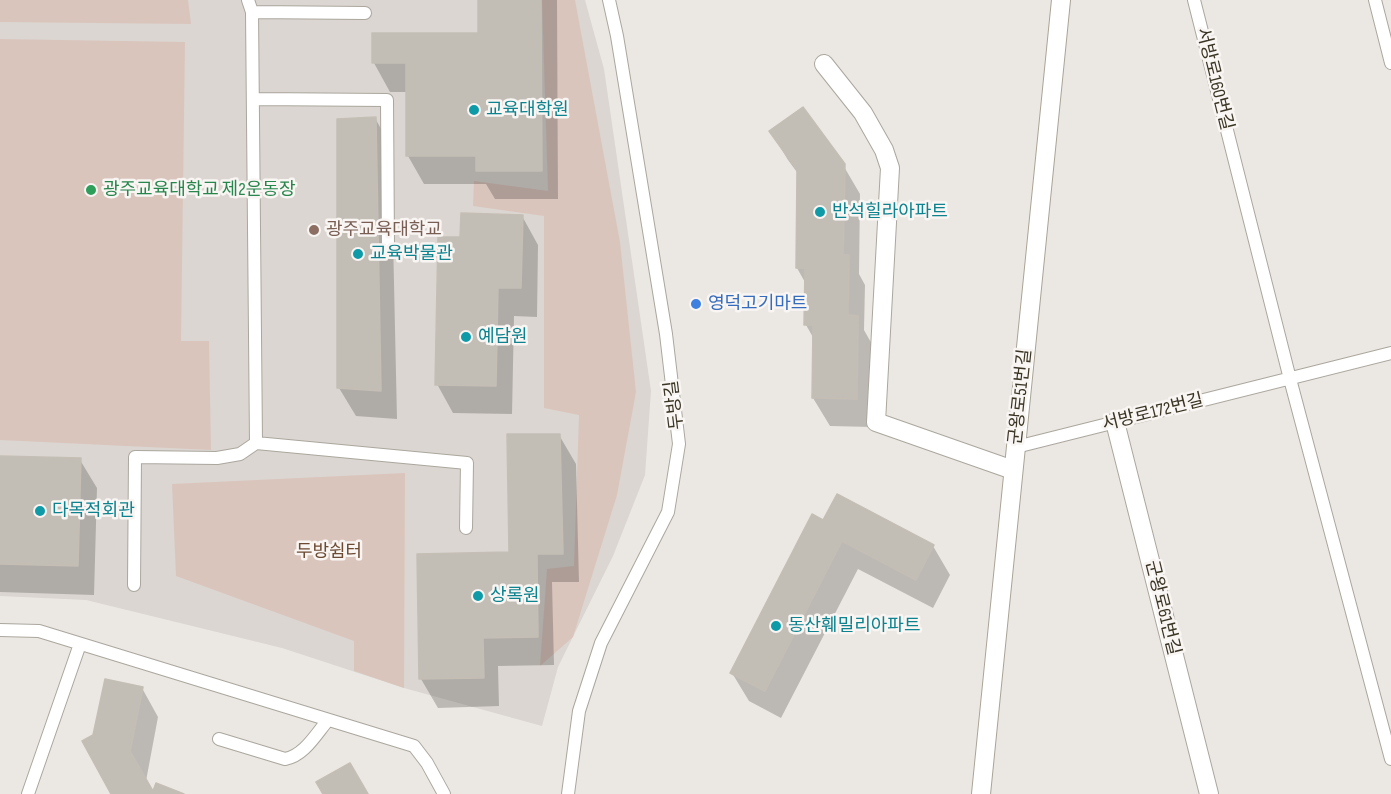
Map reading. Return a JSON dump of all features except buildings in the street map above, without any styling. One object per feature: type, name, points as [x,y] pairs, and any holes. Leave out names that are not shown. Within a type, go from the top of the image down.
[{"type":"street","name":"군왕로51번길","points":[[981,794],[1061,0]]},
{"type":"street","points":[[824,64],[863,113],[884,150],[890,168],[876,422],[1013,470]]},
{"type":"street","name":"군왕로61번길","points":[[1115,422],[1209,794]]},
{"type":"lane","name":"두방길","points":[[568,794],[579,711],[602,643],[668,512],[680,444],[666,334],[617,36],[609,0]]},
{"type":"lane","name":"서방로160번길","points":[[1194,0],[1290,379]]},
{"type":"lane","points":[[1375,0],[1391,63]]},
{"type":"lane","points":[[256,443],[254,99],[250,6],[365,14]]},
{"type":"lane","points":[[254,99],[387,100],[388,247]]},
{"type":"lane","name":"서방로172번길","points":[[1016,447],[1391,353]]},
{"type":"lane","points":[[1290,379],[1391,759]]},
{"type":"lane","points":[[134,585],[135,457],[217,458],[240,454],[256,443],[466,463],[466,528]]},
{"type":"lane","points":[[0,630],[39,631],[414,746],[427,763],[444,794]]},
{"type":"lane","points":[[28,794],[80,644]]},
{"type":"lane","points":[[219,739],[285,759],[293,757],[304,749],[328,720]]},
{"type":"shaded area","name":"광주교육대학교","points":[[0,0],[585,0],[604,69],[651,391],[645,475],[613,556],[558,667],[542,726],[404,688],[282,648],[86,600],[0,596]]},
{"type":"green space","points":[[0,0],[188,0],[191,24],[0,22]]},
{"type":"green space","points":[[542,0],[575,0],[620,242],[636,392],[617,495],[573,637],[540,666],[547,569],[574,566],[579,415],[544,408],[544,216],[473,206],[474,181],[548,191]]},
{"type":"green space","name":"광주교육대학교 제2운동장","points":[[0,39],[185,42],[181,341],[209,341],[211,450],[0,440]]},
{"type":"green space","name":"두방쉼터","points":[[405,473],[404,688],[354,671],[354,641],[176,576],[172,484]]},
{"type":"place","name":"교육대학원","points":[[474,110]]},
{"type":"place","name":"광주교육대학교 제2운동장","points":[[91,190]]},
{"type":"place","name":"반석힐라아파트","points":[[820,212]]},
{"type":"place","name":"광주교육대학교","points":[[314,230]]},
{"type":"place","name":"교육박물관","points":[[358,254]]},
{"type":"place","name":"영덕고기마트","points":[[696,304]]},
{"type":"place","name":"예담원","points":[[466,337]]},
{"type":"place","name":"다목적회관","points":[[40,511]]},
{"type":"place","name":"상록원","points":[[478,596]]},
{"type":"place","name":"동산훼밀리아파트","points":[[776,626]]}]
